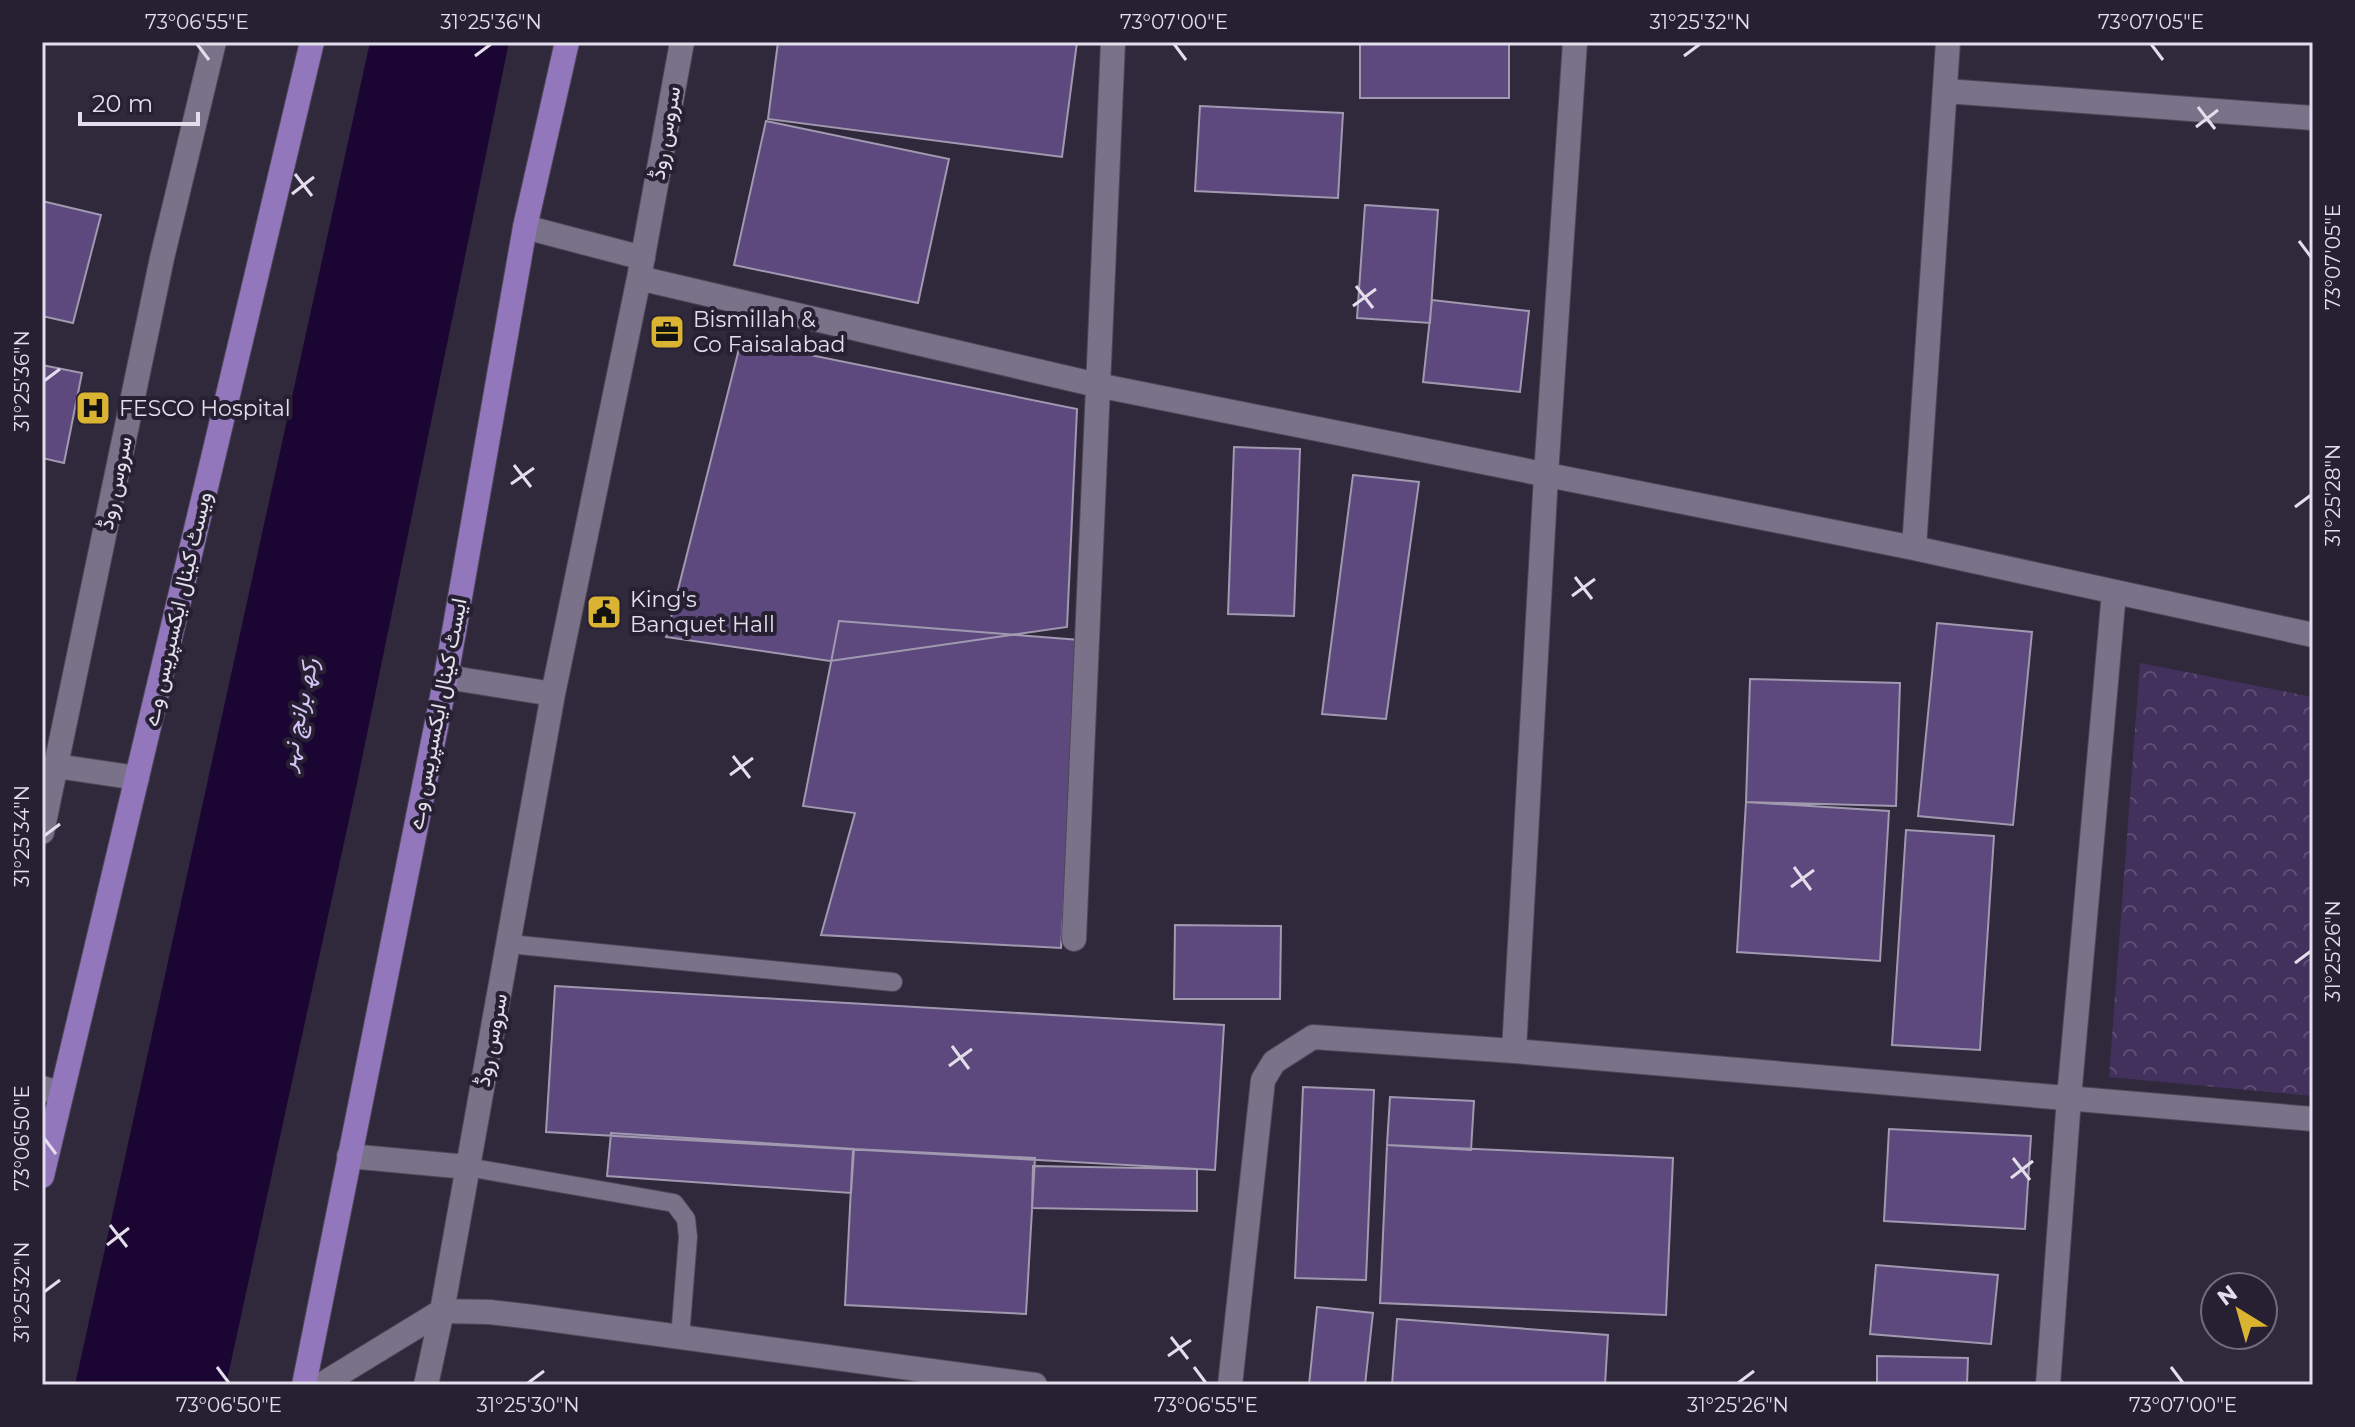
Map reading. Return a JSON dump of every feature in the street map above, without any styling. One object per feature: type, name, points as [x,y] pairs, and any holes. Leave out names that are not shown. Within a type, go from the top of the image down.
[{"type":"main road","name":"ویسٹ کینال ایکسپریس وے","points":[[42,1176],[51,1090],[137,778],[312,42]]},
{"type":"main road","name":"ایسٹ کینال ایکسپریس وے","points":[[304,1385],[446,677],[525,227],[567,42]]},
{"type":"street","name":"سروس روڈ","points":[[42,832],[162,258],[214,42]]},
{"type":"street","name":"سروس روڈ","points":[[426,1385],[553,694],[641,268],[682,42]]},
{"type":"street","points":[[1074,939],[1113,42]]},
{"type":"street","points":[[1514,1051],[1546,475],[1575,42]]},
{"type":"street","points":[[1914,548],[1948,42]]},
{"type":"street","points":[[1946,91],[2313,118]]},
{"type":"street","points":[[525,227],[641,268],[1097,385],[1914,548],[2313,635]]},
{"type":"street","points":[[2048,1385],[2069,1098],[2114,592]]},
{"type":"street","points":[[446,677],[553,694]]},
{"type":"street","points":[[56,766],[137,778]]},
{"type":"street","points":[[1230,1385],[1263,1080],[1274,1062],[1313,1037],[1514,1051],[2313,1119]]},
{"type":"street","points":[[349,1156],[467,1167]]},
{"type":"street","points":[[321,1385],[442,1311],[490,1312],[1035,1385]]},
{"type":"lane","points":[[509,944],[893,982]]},
{"type":"lane","points":[[467,1167],[674,1203],[686,1219],[688,1237],[680,1338]]},
{"type":"green space","points":[[2140,663],[2313,697],[2313,1096],[2109,1077]]},
{"type":"water","name":"رکھ برانچ نہر","points":[[370,42],[509,42],[357,783],[226,1385],[75,1385]]},
{"type":"building","points":[[778,42],[1077,42],[1062,157],[768,119]]},
{"type":"building","points":[[1360,42],[1509,42],[1509,98],[1360,98]]},
{"type":"building","points":[[1200,106],[1343,113],[1338,198],[1195,191]]},
{"type":"building","points":[[766,121],[949,159],[918,303],[734,265]]},
{"type":"building","points":[[42,201],[101,215],[73,323],[42,316]]},
{"type":"building","points":[[1365,205],[1438,210],[1430,323],[1357,318]]},
{"type":"building","points":[[1432,300],[1529,311],[1520,392],[1423,382]]},
{"type":"building","points":[[741,341],[1077,409],[1067,627],[830,661],[666,637]]},
{"type":"building","points":[[42,365],[82,373],[64,463],[42,458]]},
{"type":"building","points":[[1234,447],[1300,449],[1294,616],[1228,614]]},
{"type":"building","points":[[1353,475],[1419,482],[1386,719],[1322,714]]},
{"type":"building","points":[[839,621],[1080,640],[1061,948],[821,935],[855,813],[803,806]]},
{"type":"building","points":[[1937,623],[2032,632],[2013,825],[1918,816]]},
{"type":"building","points":[[1750,679],[1900,683],[1896,806],[1746,802]]},
{"type":"building","points":[[1746,802],[1889,811],[1880,961],[1737,952]]},
{"type":"building","points":[[1906,830],[1994,836],[1980,1050],[1892,1045]]},
{"type":"building","points":[[1175,925],[1281,926],[1280,999],[1174,999]]},
{"type":"building","points":[[555,986],[1224,1025],[1215,1170],[546,1132]]},
{"type":"building","points":[[1303,1087],[1374,1090],[1366,1280],[1295,1278]]},
{"type":"building","points":[[1390,1097],[1474,1101],[1471,1150],[1387,1145]]},
{"type":"building","points":[[1889,1129],[2031,1136],[2025,1229],[1884,1221]]},
{"type":"building","points":[[611,1133],[854,1149],[851,1193],[607,1176]]},
{"type":"building","points":[[1387,1145],[1673,1158],[1666,1315],[1380,1303]]},
{"type":"building","points":[[853,1149],[1035,1158],[1026,1314],[845,1305]]},
{"type":"building","points":[[1033,1166],[1197,1169],[1197,1211],[1032,1208]]},
{"type":"building","points":[[1876,1265],[1998,1275],[1991,1344],[1870,1334]]},
{"type":"building","points":[[1317,1307],[1373,1313],[1365,1385],[1309,1385]]},
{"type":"building","points":[[1397,1319],[1608,1335],[1605,1385],[1392,1385]]},
{"type":"building","points":[[1877,1356],[1968,1358],[1967,1385],[1877,1385]]},
{"type":"place","name":"Bismillah & Co Faisalabad","points":[[667,332]]},
{"type":"place","name":"FESCO Hospital","points":[[93,408]]},
{"type":"place","name":"King's Banquet Hall","points":[[604,612]]}]
